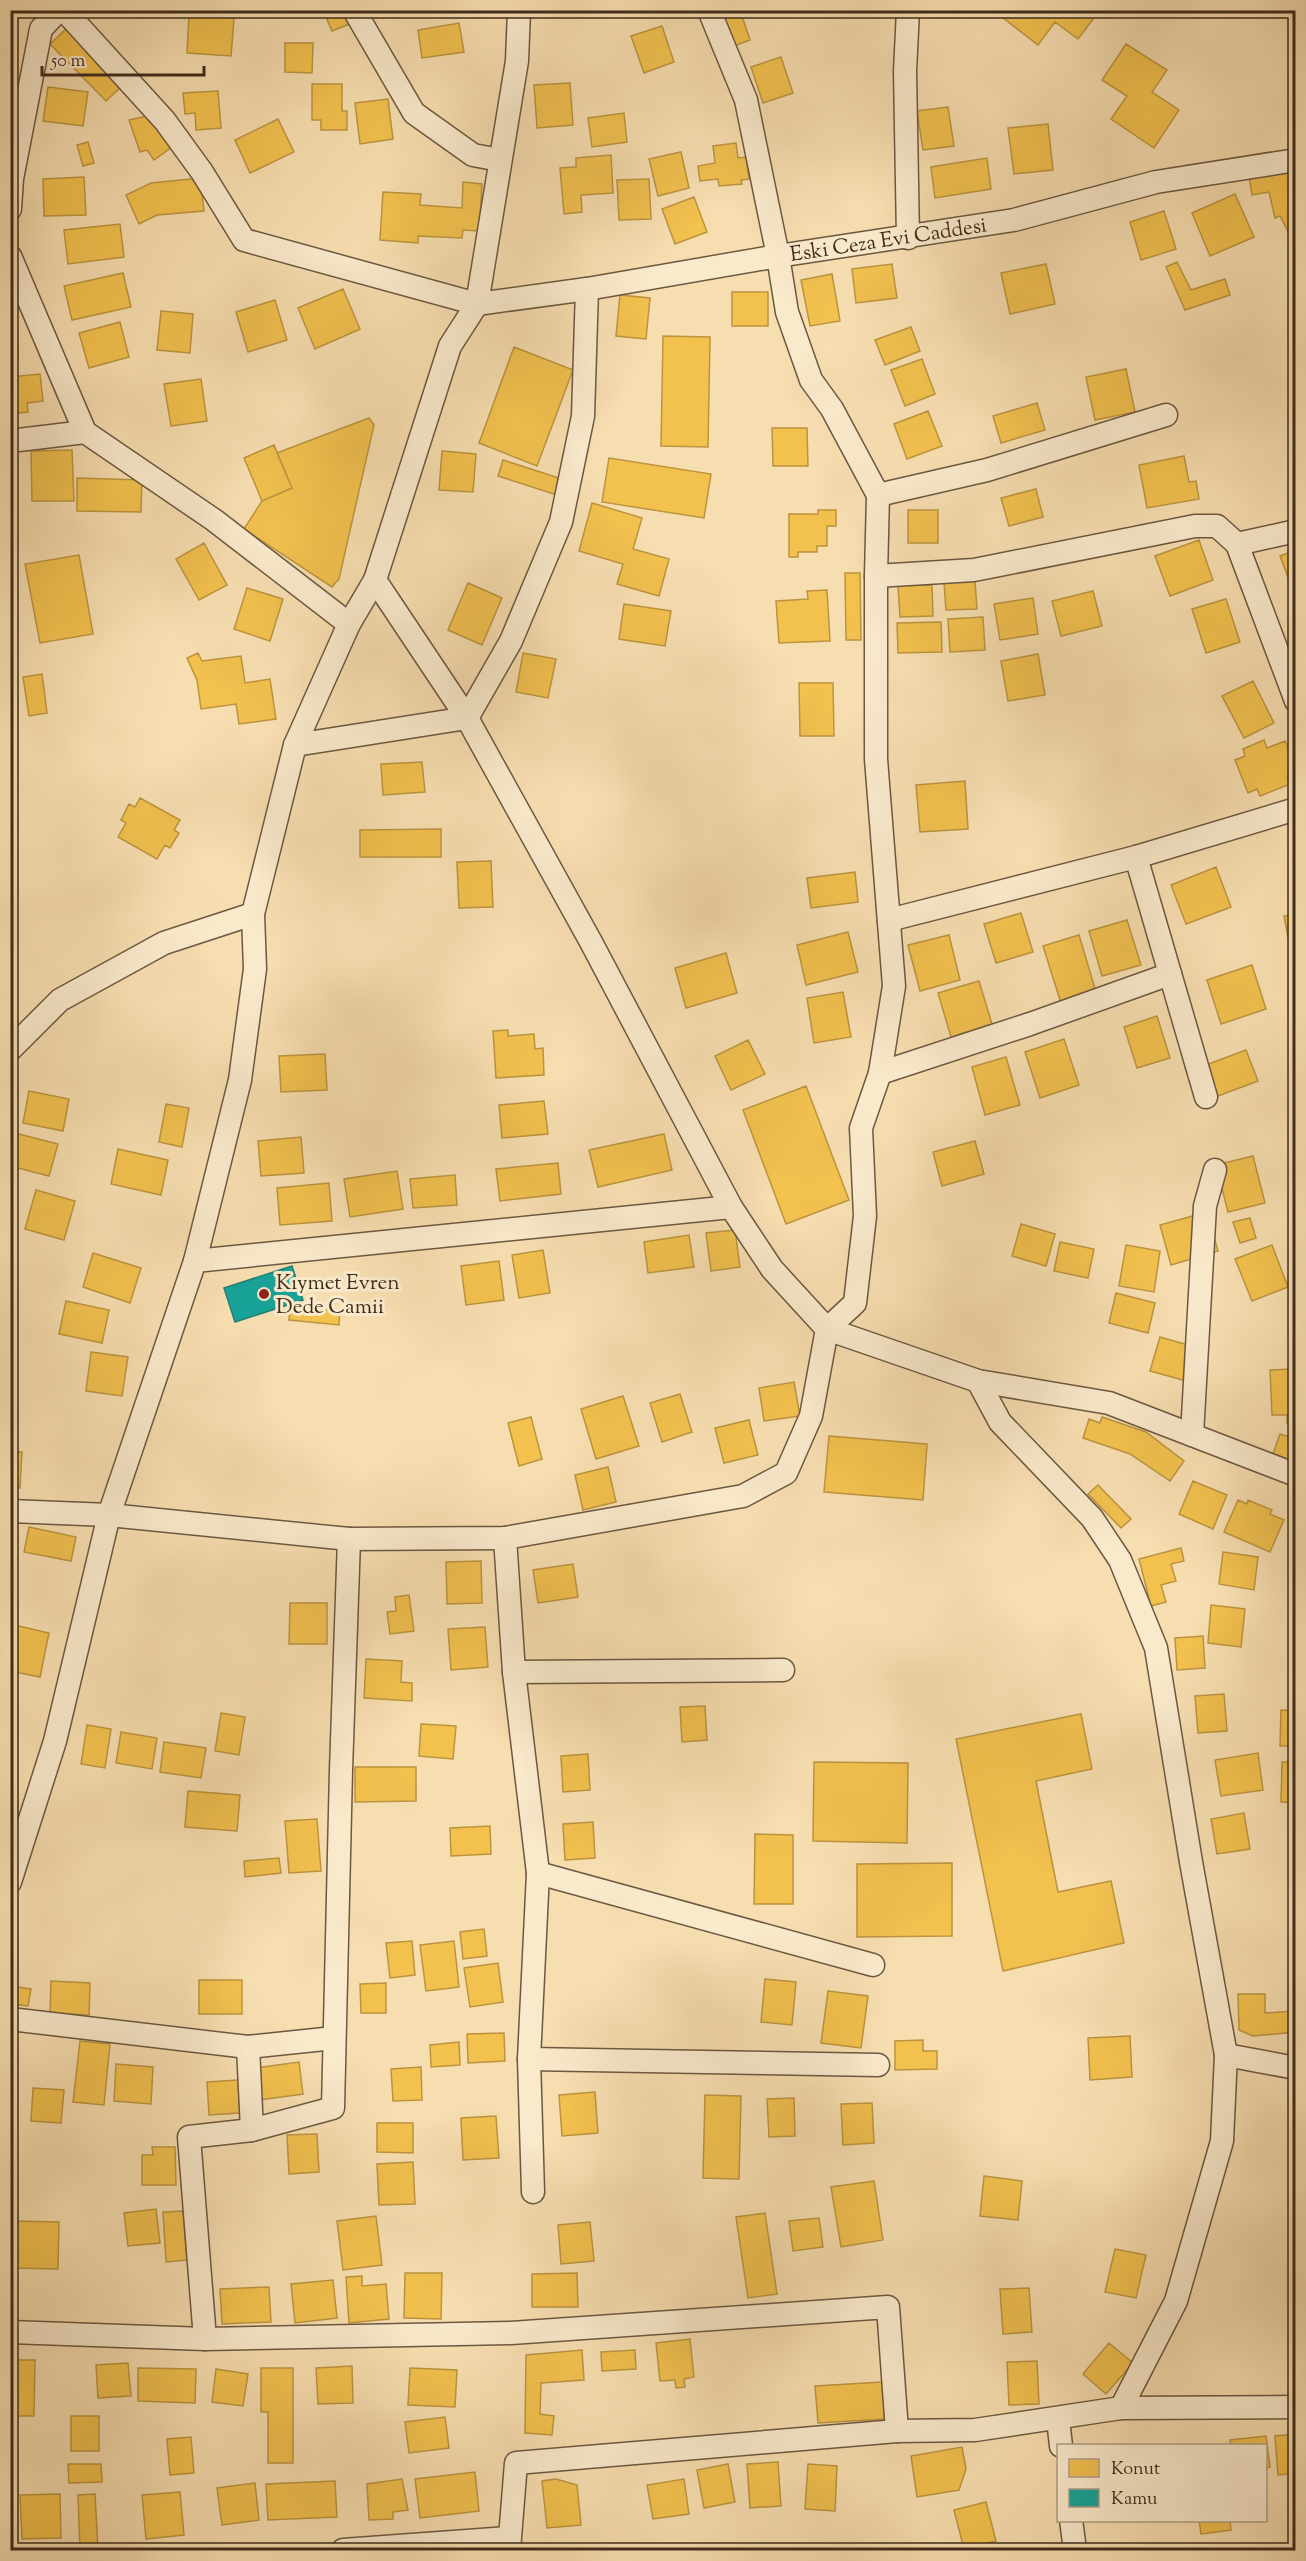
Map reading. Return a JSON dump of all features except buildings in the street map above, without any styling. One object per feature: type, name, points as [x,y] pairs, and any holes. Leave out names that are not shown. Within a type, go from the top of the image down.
[{"type":"street","points":[[10,209],[11,179],[40,29],[58,10]]},
{"type":"street","points":[[64,10],[165,122],[202,172],[244,240],[477,304]]},
{"type":"street","points":[[354,10],[414,113],[473,156],[500,160]]},
{"type":"street","points":[[10,1882],[55,1741],[109,1515],[195,1261],[240,1080],[255,969],[253,914],[295,745],[349,624],[375,580],[450,346],[477,304],[517,61],[519,10]]},
{"type":"street","points":[[10,1511],[109,1515],[349,1539],[505,1538],[744,1496],[786,1473],[811,1416],[827,1329],[855,1303],[865,1216],[861,1128],[880,1073],[894,986],[876,759],[878,495],[832,409],[811,380],[787,312],[746,100],[709,10]]},
{"type":"street","points":[[908,10],[905,71],[908,238]]},
{"type":"street","name":"Eski Ceza Evi Caddesi","points":[[477,304],[1014,220],[1156,182],[1296,160]]},
{"type":"street","points":[[10,256],[85,432],[214,520],[349,624]]},
{"type":"street","points":[[467,718],[511,641],[561,522],[583,416],[587,288]]},
{"type":"street","points":[[878,495],[987,470],[1166,415]]},
{"type":"street","points":[[10,441],[85,432]]},
{"type":"street","points":[[876,576],[974,570],[1195,526],[1217,526],[1237,544],[1296,701]]},
{"type":"street","points":[[1237,544],[1296,531]]},
{"type":"street","points":[[375,580],[467,718],[591,942],[731,1207],[772,1269],[827,1329],[978,1382],[1109,1403],[1296,1475]]},
{"type":"street","points":[[295,745],[467,718]]},
{"type":"street","points":[[889,920],[1136,857],[1296,809]]},
{"type":"street","points":[[1136,857],[1206,1097]]},
{"type":"street","points":[[10,1050],[60,1000],[164,943],[253,914]]},
{"type":"street","points":[[880,1073],[1030,1024],[1170,974]]},
{"type":"street","points":[[1192,1435],[1205,1206],[1215,1170]]},
{"type":"street","points":[[195,1261],[731,1207]]},
{"type":"street","points":[[978,1382],[1000,1422],[1092,1518],[1120,1560],[1156,1648],[1226,2055],[1222,2140],[1176,2301],[1121,2408]]},
{"type":"street","points":[[505,1538],[514,1672],[538,1873],[529,2059],[533,2192]]},
{"type":"street","points":[[205,2339],[189,2137],[252,2130],[333,2108],[349,1539]]},
{"type":"street","points":[[514,1672],[783,1670]]},
{"type":"street","points":[[538,1873],[873,1965]]},
{"type":"street","points":[[10,2019],[248,2047],[334,2038]]},
{"type":"street","points":[[248,2047],[252,2130]]},
{"type":"street","points":[[1226,2055],[1296,2068]]},
{"type":"street","points":[[529,2059],[878,2065]]},
{"type":"street","points":[[10,2332],[205,2339],[511,2333],[888,2307],[897,2431]]},
{"type":"street","points":[[344,2550],[508,2544],[516,2463],[897,2431],[975,2430],[1121,2408],[1296,2407]]},
{"type":"street","points":[[1058,2419],[1061,2444]]},
{"type":"street","points":[[1071,2522],[1075,2550]]},
{"type":"place","name":"Kıymet Evren Dede Camii","points":[[264,1294]]}]
